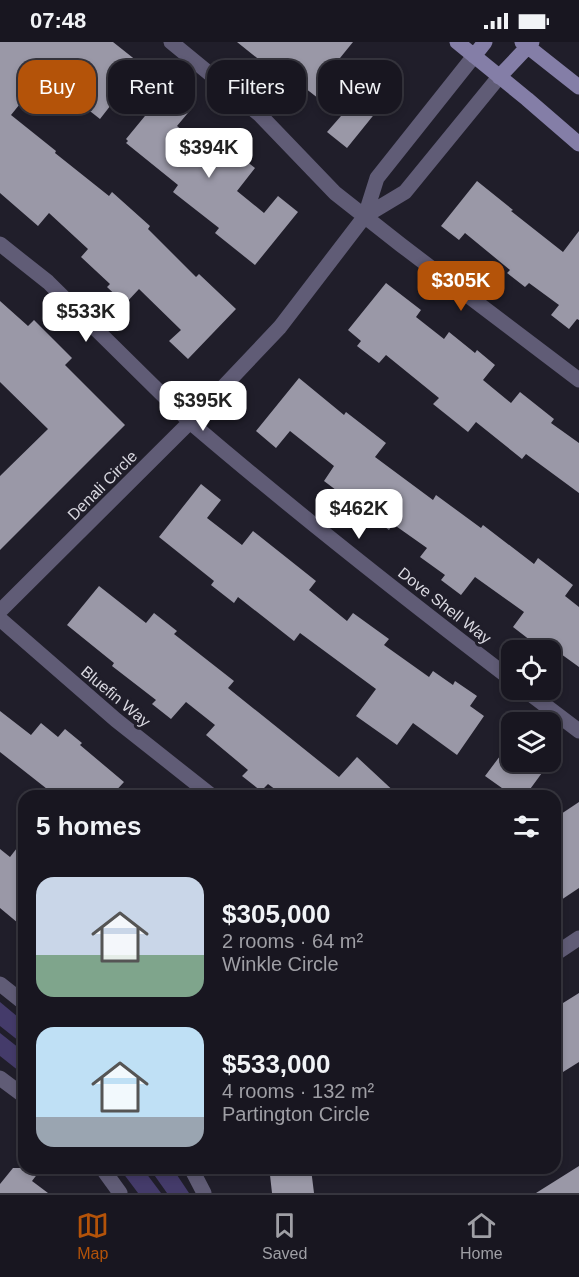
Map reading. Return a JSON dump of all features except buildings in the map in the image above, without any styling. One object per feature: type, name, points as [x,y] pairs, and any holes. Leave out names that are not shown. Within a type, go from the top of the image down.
[{"type":"main road","points":[[457,42],[579,144]]},
{"type":"main road","points":[[474,56],[485,42]]},
{"type":"main road","points":[[499,77],[527,43],[579,87]]},
{"type":"street","points":[[171,42],[260,115],[330,188],[579,380]]},
{"type":"street","name":"Denali Circle","points":[[0,612],[190,422],[280,327],[365,216],[377,178],[474,56]]},
{"type":"street","name":"Denali Circle","points":[[365,216],[405,192],[499,77]]},
{"type":"street","name":"Dove Shell Way","points":[[0,244],[48,282],[190,422],[299,515],[501,671]]},
{"type":"street","name":"Bluefin Way","points":[[0,619],[116,720],[205,790]]},
{"type":"street","points":[[538,700],[579,731]]},
{"type":"street","points":[[561,950],[579,938]]},
{"type":"street","points":[[0,984],[18,998]]},
{"type":"street","points":[[0,1077],[18,1091]]},
{"type":"street","points":[[106,1174],[120,1193]]},
{"type":"street","points":[[193,1174],[204,1193]]},
{"type":"shaded area","points":[[0,1002],[18,1017],[18,1040],[0,1026]]},
{"type":"shaded area","points":[[0,1033],[18,1047],[18,1070],[0,1056]]},
{"type":"shaded area","points":[[124,1174],[147,1174],[161,1193],[138,1193]]},
{"type":"shaded area","points":[[154,1174],[176,1174],[189,1193],[167,1193]]}]
